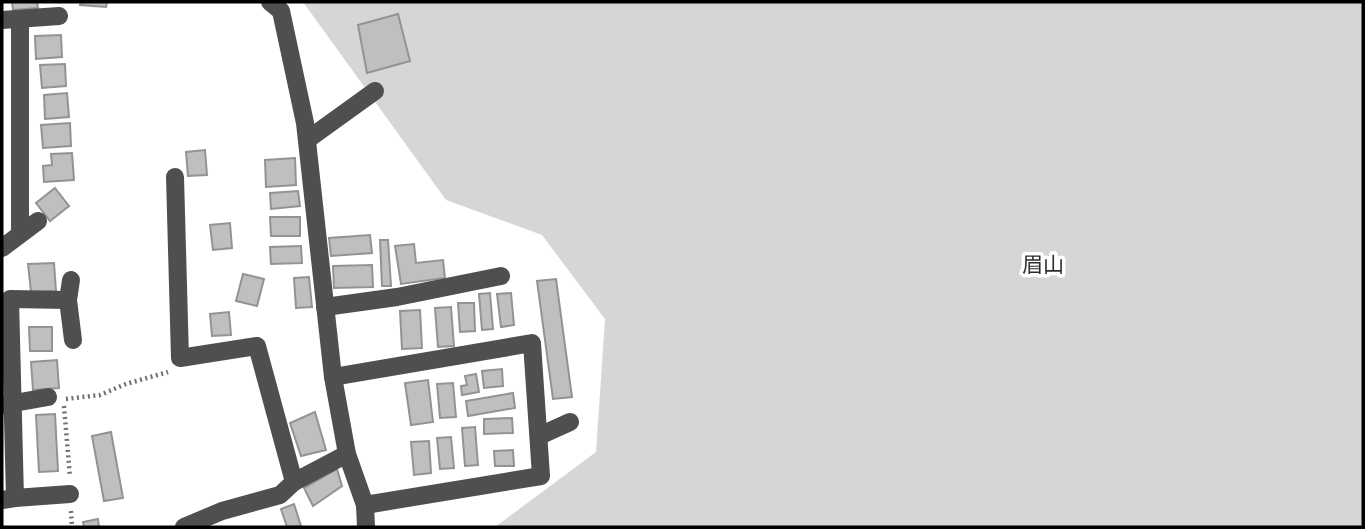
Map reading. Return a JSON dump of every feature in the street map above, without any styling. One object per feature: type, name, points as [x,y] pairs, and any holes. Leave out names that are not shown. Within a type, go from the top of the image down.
[{"type":"street","points":[[270,2],[281,10],[307,140],[332,377],[347,454],[365,505],[366,527]]},
{"type":"street","points":[[20,234],[11,19],[59,16]]},
{"type":"street","points":[[307,140],[375,91]]},
{"type":"street","points":[[175,177],[180,358],[257,346],[294,482]]},
{"type":"street","points":[[2,247],[38,221]]},
{"type":"street","points":[[325,307],[397,297],[501,276]]},
{"type":"street","points":[[71,280],[68,300],[73,340]]},
{"type":"street","points":[[68,300],[10,299],[8,499],[71,494]]},
{"type":"street","points":[[332,377],[532,343],[541,476],[365,505]]},
{"type":"street","points":[[7,405],[48,397]]},
{"type":"street","points":[[539,436],[570,422]]},
{"type":"street","points":[[184,527],[222,511],[279,495],[294,482],[347,454]]},
{"type":"path","points":[[72,527],[64,399],[100,395],[172,370],[180,358]]},
{"type":"green space","name":"眉山","points":[[303,2],[1363,2],[1363,527],[495,527],[596,452],[605,319],[542,235],[446,200]]},
{"type":"building","points":[[12,2],[37,2],[38,8],[13,10]]},
{"type":"building","points":[[81,2],[107,2],[106,7],[80,5]]},
{"type":"building","points":[[398,14],[410,61],[367,73],[358,25]]},
{"type":"building","points":[[61,35],[62,57],[36,59],[35,36]]},
{"type":"building","points":[[65,64],[66,86],[42,88],[40,65]]},
{"type":"building","points":[[67,93],[69,117],[45,119],[44,95]]},
{"type":"building","points":[[70,123],[71,146],[43,148],[41,125]]},
{"type":"building","points":[[205,150],[207,175],[188,176],[186,152]]},
{"type":"building","points":[[72,153],[74,180],[44,182],[43,166],[52,165],[51,154]]},
{"type":"building","points":[[295,158],[296,185],[266,187],[265,160]]},
{"type":"building","points":[[55,188],[69,206],[50,221],[36,203]]},
{"type":"building","points":[[298,191],[300,206],[271,209],[270,193]]},
{"type":"building","points":[[270,217],[300,217],[300,236],[271,236]]},
{"type":"building","points":[[230,223],[232,248],[213,250],[210,225]]},
{"type":"building","points":[[370,235],[372,253],[331,256],[329,238]]},
{"type":"building","points":[[380,240],[388,240],[391,286],[382,286]]},
{"type":"building","points":[[414,244],[416,263],[443,260],[445,278],[401,284],[395,246]]},
{"type":"building","points":[[301,246],[302,263],[271,264],[270,247]]},
{"type":"building","points":[[54,263],[56,291],[31,292],[28,264]]},
{"type":"building","points":[[372,265],[373,287],[334,288],[333,266]]},
{"type":"building","points":[[243,274],[264,279],[257,306],[236,301]]},
{"type":"building","points":[[309,277],[312,307],[296,308],[294,278]]},
{"type":"building","points":[[556,279],[572,397],[553,399],[537,281]]},
{"type":"building","points":[[490,293],[493,329],[482,330],[479,294]]},
{"type":"building","points":[[511,293],[514,325],[501,327],[497,294]]},
{"type":"building","points":[[458,303],[474,303],[475,331],[460,332]]},
{"type":"building","points":[[451,307],[454,346],[438,347],[435,308]]},
{"type":"building","points":[[420,310],[422,348],[402,349],[400,311]]},
{"type":"building","points":[[229,312],[231,335],[212,336],[210,314]]},
{"type":"building","points":[[29,327],[52,327],[52,351],[30,351]]},
{"type":"building","points":[[57,360],[59,388],[33,390],[31,362]]},
{"type":"building","points":[[502,369],[503,386],[484,388],[482,371]]},
{"type":"building","points":[[476,374],[479,392],[462,395],[461,386],[467,385],[465,376]]},
{"type":"building","points":[[428,380],[433,422],[411,425],[405,383]]},
{"type":"building","points":[[453,383],[456,417],[440,418],[437,384]]},
{"type":"building","points":[[513,393],[515,408],[468,416],[466,401]]},
{"type":"building","points":[[315,412],[326,450],[301,456],[290,423]]},
{"type":"building","points":[[55,414],[58,471],[39,472],[36,415]]},
{"type":"building","points":[[512,418],[513,433],[484,434],[484,419]]},
{"type":"building","points":[[475,427],[478,465],[465,466],[462,428]]},
{"type":"building","points":[[111,432],[123,498],[104,501],[92,436]]},
{"type":"building","points":[[451,437],[454,468],[440,469],[437,438]]},
{"type":"building","points":[[429,441],[431,473],[414,475],[411,442]]},
{"type":"building","points":[[513,450],[514,466],[495,466],[494,451]]},
{"type":"building","points":[[337,469],[342,486],[313,506],[304,488]]},
{"type":"building","points":[[294,504],[301,526],[287,527],[281,509]]},
{"type":"building","points":[[98,519],[99,527],[84,527],[83,522]]}]
